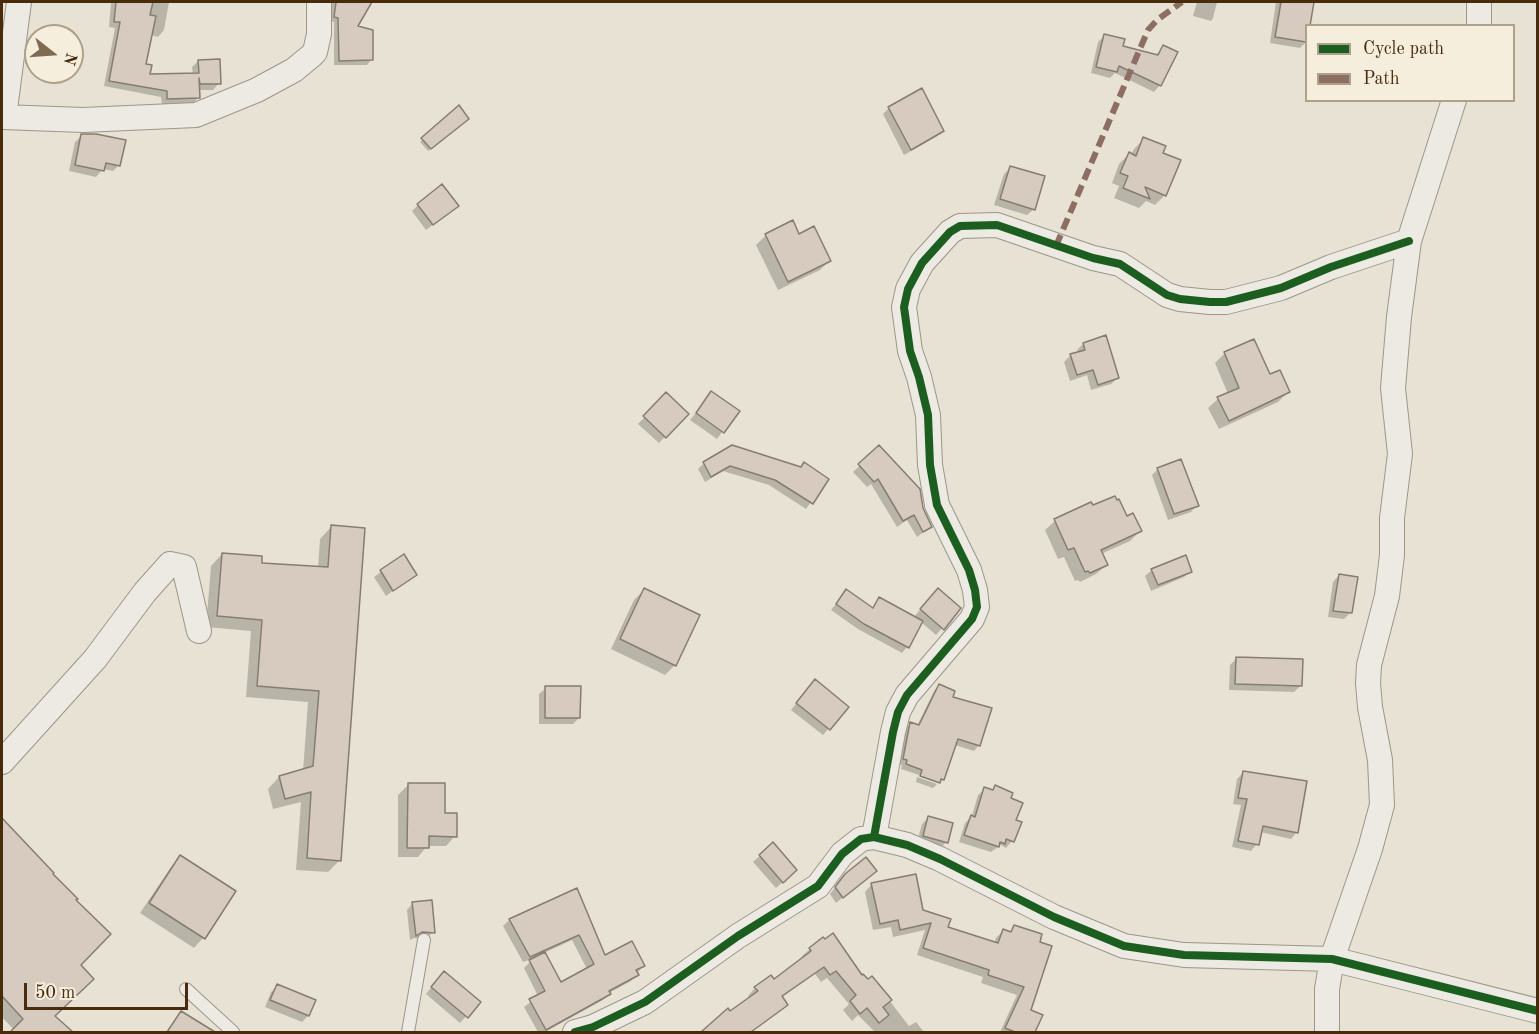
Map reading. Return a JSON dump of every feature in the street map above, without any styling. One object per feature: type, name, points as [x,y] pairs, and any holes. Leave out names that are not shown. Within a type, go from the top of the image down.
[{"type":"street","points":[[19,2],[3,117],[83,120],[196,115],[257,90],[294,70],[315,52],[319,34],[319,2]]},
{"type":"street","points":[[1479,2],[1479,24]]},
{"type":"street","points":[[1328,1032],[1327,989],[1332,959],[1370,849],[1382,806],[1380,760],[1368,683],[1369,665],[1387,596],[1392,555],[1392,518],[1400,454],[1393,388],[1409,241],[1453,102]]},
{"type":"street","points":[[874,837],[892,732],[898,712],[907,695],[967,626],[977,607],[969,570],[937,505],[930,465],[928,416],[910,351],[904,307],[908,289],[922,263],[950,232],[960,226],[996,225],[1093,258],[1120,264],[1167,295],[1180,299],[1226,302],[1281,288],[1331,267],[1409,241]]},
{"type":"street","points":[[2,762],[95,659],[145,592],[170,564],[184,567],[199,631]]},
{"type":"street","points":[[576,1032],[593,1028],[645,1002],[738,936],[818,886],[842,854],[861,839],[874,837],[907,845],[940,859],[1054,917],[1124,946],[1184,954],[1332,959],[1538,1011]]},
{"type":"lane","points":[[408,1032],[424,940]]},
{"type":"lane","points":[[186,989],[233,1032]]},
{"type":"building","points":[[116,2],[153,2],[150,15],[156,16],[146,64],[152,65],[150,74],[199,73],[198,60],[220,59],[221,84],[200,84],[199,78],[200,98],[167,99],[167,91],[109,81],[120,22],[114,22]]},
{"type":"building","points":[[336,2],[372,2],[358,26],[373,30],[373,60],[339,61],[338,18],[334,17]]},
{"type":"building","points":[[1281,2],[1314,2],[1310,24],[1305,24],[1305,42],[1275,37]]},
{"type":"building","points":[[1104,34],[1125,39],[1123,46],[1158,55],[1163,45],[1178,52],[1161,86],[1119,66],[1117,72],[1096,67]]},
{"type":"building","points":[[922,88],[944,131],[911,150],[888,107]]},
{"type":"building","points":[[459,105],[469,119],[431,149],[421,138]]},
{"type":"building","points":[[81,134],[96,134],[126,140],[120,166],[106,163],[104,171],[75,165]]},
{"type":"building","points":[[1143,137],[1166,146],[1163,153],[1181,160],[1166,196],[1145,187],[1150,199],[1123,188],[1128,176],[1120,173],[1129,152],[1136,156]]},
{"type":"building","points":[[1010,166],[1045,176],[1035,210],[1000,199]]},
{"type":"building","points":[[442,184],[459,206],[433,225],[417,204]]},
{"type":"building","points":[[793,220],[799,234],[814,226],[831,261],[788,282],[765,234]]},
{"type":"building","points":[[1106,335],[1119,378],[1098,385],[1093,370],[1077,375],[1070,354],[1085,350],[1083,343]]},
{"type":"building","points":[[1254,339],[1270,374],[1280,370],[1290,392],[1229,421],[1217,397],[1239,388],[1224,352]]},
{"type":"building","points":[[711,391],[740,411],[724,433],[696,413]]},
{"type":"building","points":[[666,392],[689,414],[666,438],[643,416]]},
{"type":"building","points":[[732,445],[801,467],[804,462],[829,479],[813,504],[775,480],[730,466],[711,477],[703,462]]},
{"type":"building","points":[[879,445],[920,489],[923,508],[932,527],[923,532],[914,515],[903,521],[878,479],[874,482],[858,464]]},
{"type":"building","points":[[1181,459],[1199,506],[1174,514],[1157,468]]},
{"type":"building","points":[[1115,496],[1117,500],[1119,499],[1127,516],[1133,513],[1142,531],[1101,550],[1108,565],[1090,573],[1085,572],[1074,548],[1068,550],[1054,519],[1091,502],[1093,505]]},
{"type":"building","points":[[331,525],[365,528],[341,861],[307,858],[311,792],[285,799],[279,776],[313,766],[319,691],[257,686],[262,620],[217,616],[222,553],[262,556],[262,563],[328,567]]},
{"type":"building","points":[[404,554],[417,575],[393,591],[380,570]]},
{"type":"building","points":[[1186,555],[1192,572],[1158,585],[1151,569]]},
{"type":"building","points":[[1339,574],[1358,577],[1352,613],[1333,611]]},
{"type":"building","points":[[644,588],[700,615],[676,666],[620,639]]},
{"type":"building","points":[[938,588],[961,608],[944,630],[920,609]]},
{"type":"building","points":[[846,589],[873,608],[879,597],[923,621],[909,648],[864,624],[836,604]]},
{"type":"building","points":[[1236,657],[1303,659],[1302,686],[1235,684]]},
{"type":"building","points":[[815,679],[849,707],[830,730],[796,703]]},
{"type":"building","points":[[939,684],[955,691],[953,697],[992,708],[980,746],[958,739],[944,780],[941,779],[940,783],[920,776],[922,770],[906,764],[907,760],[903,759],[910,722],[919,725]]},
{"type":"building","points":[[545,686],[581,686],[580,718],[545,718]]},
{"type":"building","points":[[1243,771],[1307,781],[1298,833],[1263,826],[1259,845],[1238,841],[1247,799],[1238,798]]},
{"type":"building","points":[[408,783],[445,783],[445,813],[457,813],[457,837],[429,836],[429,848],[407,848]]},
{"type":"building","points":[[995,785],[1013,793],[1011,798],[1023,803],[1016,820],[1022,822],[1014,842],[1006,839],[1005,844],[1000,842],[999,847],[964,835],[971,815],[975,817],[984,787],[993,790]]},
{"type":"building","points":[[928,816],[953,823],[948,843],[923,836]]},
{"type":"building","points":[[2,818],[78,899],[76,900],[111,934],[81,965],[94,979],[55,1016],[73,1032],[10,1032],[23,1019],[2,996]]},
{"type":"building","points":[[773,842],[797,870],[783,883],[759,855]]},
{"type":"building","points":[[180,855],[236,891],[205,939],[149,903]]},
{"type":"building","points":[[866,857],[877,871],[843,898],[835,887],[845,874]]},
{"type":"building","points":[[916,874],[923,910],[951,919],[948,927],[998,943],[1003,929],[1011,932],[1014,925],[1042,934],[1040,942],[1052,946],[1031,1010],[1043,1015],[1035,1032],[1015,1032],[1005,1028],[1024,987],[988,975],[989,970],[923,948],[931,923],[900,930],[898,920],[880,924],[871,883]]},
{"type":"building","points":[[577,888],[605,955],[632,941],[645,966],[636,970],[639,975],[609,991],[611,994],[546,1030],[529,999],[545,991],[529,960],[545,952],[561,982],[594,964],[579,935],[530,957],[509,919]]},
{"type":"building","points":[[432,900],[435,933],[422,932],[416,936],[412,902]]},
{"type":"building","points":[[833,933],[862,975],[868,979],[872,976],[892,1000],[883,1007],[889,1015],[879,1023],[867,1008],[860,1014],[850,1001],[856,995],[836,971],[830,975],[824,967],[782,996],[788,1005],[751,1032],[701,1032],[728,1008],[730,1011],[758,991],[754,987],[771,975],[774,979],[811,951],[809,948],[823,937],[825,939]]},
{"type":"building","points":[[444,971],[481,1002],[468,1018],[431,987]]},
{"type":"building","points":[[277,984],[316,1000],[309,1016],[270,1000]]},
{"type":"building","points":[[181,1011],[215,1032],[167,1032]]},
{"type":"marked path","points":[[1056,246],[1148,30],[1157,20],[1182,2]]},
{"type":"cycle path","points":[[874,837],[898,712],[907,695],[972,619],[977,607],[969,570],[937,505],[930,465],[928,415],[910,351],[904,307],[908,289],[922,263],[950,232],[960,226],[997,225],[1093,258],[1120,264],[1167,295],[1180,299],[1226,302],[1281,288],[1331,267],[1409,241]]},
{"type":"cycle path","points":[[575,1032],[593,1027],[645,1002],[738,936],[818,886],[842,854],[861,839],[874,837],[907,845],[940,859],[1054,917],[1124,946],[1184,955],[1332,959],[1538,1011]]}]
